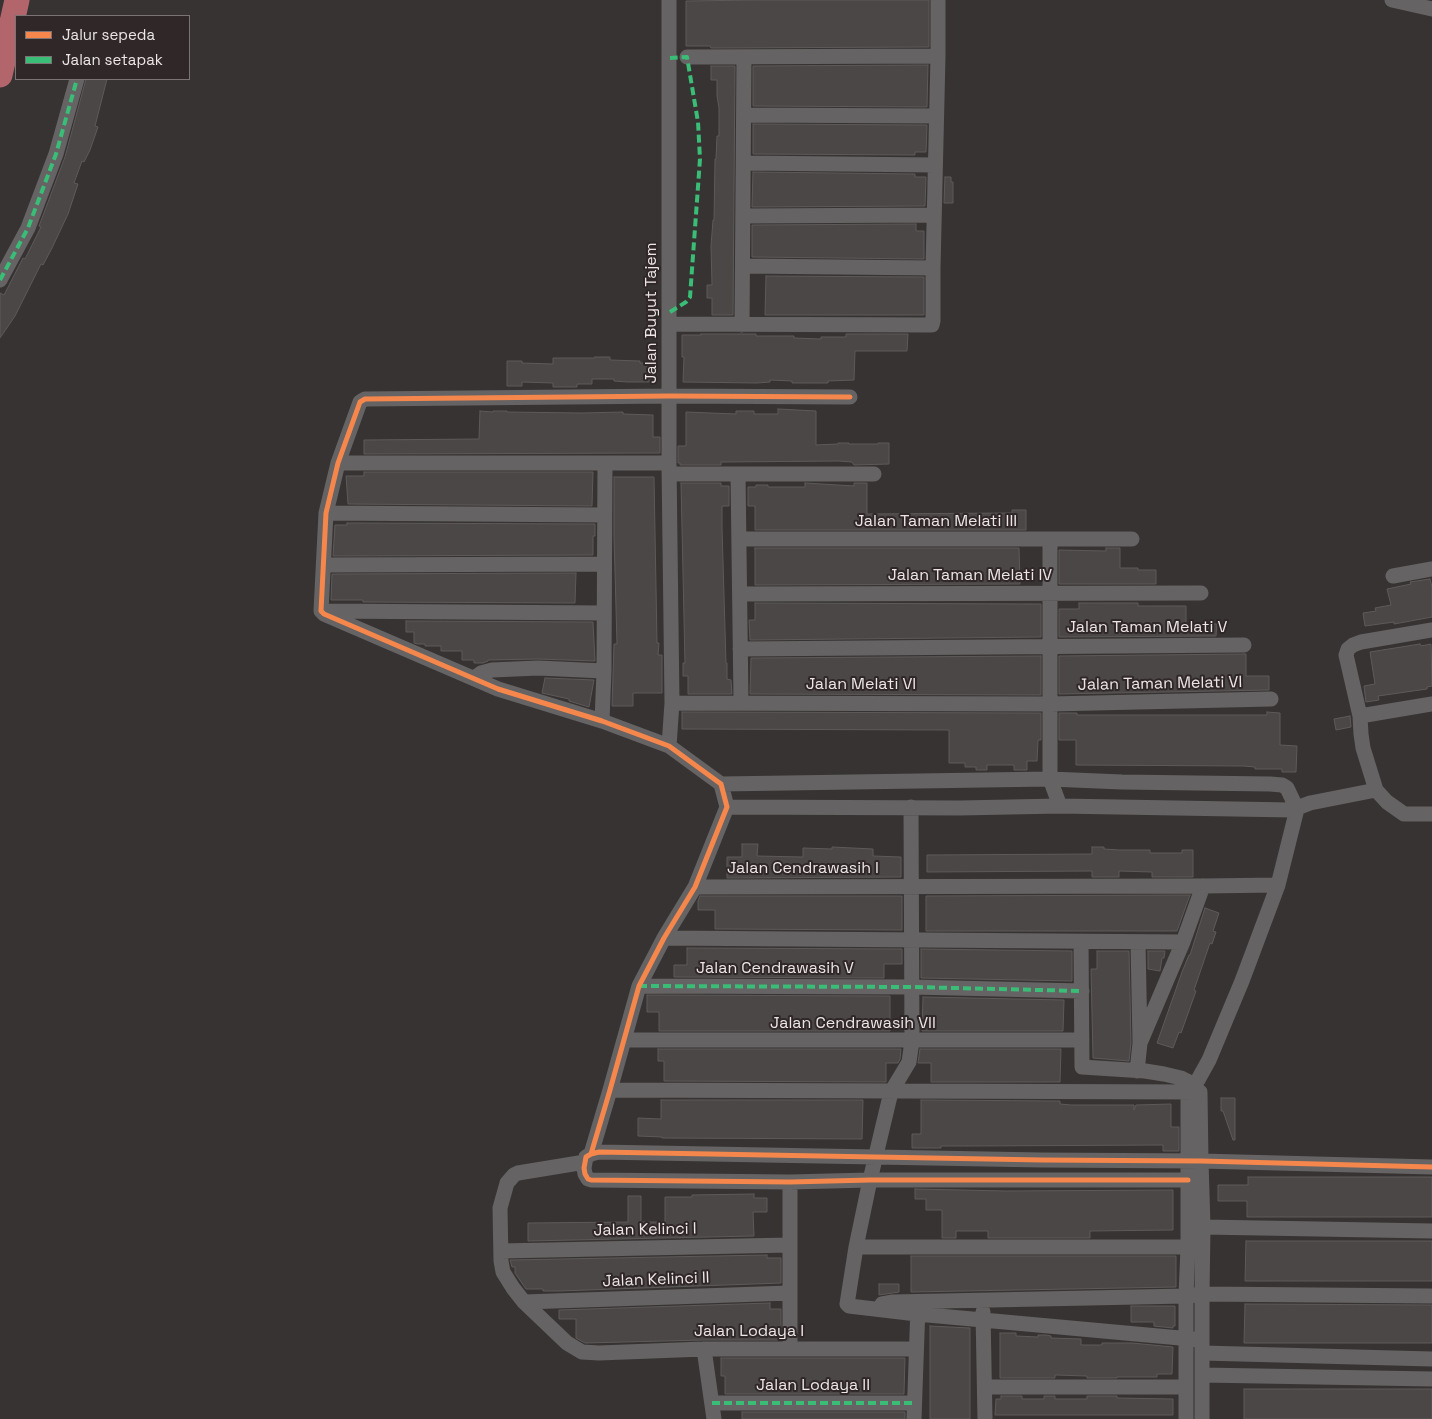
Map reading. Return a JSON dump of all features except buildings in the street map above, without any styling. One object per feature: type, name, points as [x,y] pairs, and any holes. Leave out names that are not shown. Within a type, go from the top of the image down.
[{"type":"street","name":"Jalan Buyut Tajem","points":[[669,746],[672,702],[670,0]]},
{"type":"street","points":[[670,324],[932,325],[938,0]]},
{"type":"street","points":[[1392,0],[1432,9]]},
{"type":"street","points":[[687,56],[938,56]]},
{"type":"street","points":[[742,325],[744,57]]},
{"type":"street","points":[[2,270],[28,228],[56,154],[76,80]]},
{"type":"street","points":[[744,114],[936,116]]},
{"type":"street","points":[[744,163],[935,165]]},
{"type":"street","points":[[744,216],[934,216]]},
{"type":"street","points":[[743,266],[932,268]]},
{"type":"street","points":[[850,397],[670,396],[365,399],[360,402],[338,463],[326,513],[321,611],[325,615],[498,688],[602,721],[669,746],[721,784],[1050,779],[1270,784],[1282,785],[1287,788],[1303,806]]},
{"type":"street","points":[[338,463],[605,463],[738,474],[874,474]]},
{"type":"street","points":[[602,721],[605,463]]},
{"type":"street","points":[[738,474],[741,702]]},
{"type":"street","points":[[326,513],[604,515]]},
{"type":"street","name":"Jalan Taman Melati III","points":[[739,539],[1132,539]]},
{"type":"street","points":[[1050,540],[1050,779],[1060,806]]},
{"type":"street","points":[[324,565],[604,564]]},
{"type":"street","points":[[1393,576],[1432,569]]},
{"type":"street","name":"Jalan Taman Melati IV","points":[[740,594],[1201,592]]},
{"type":"street","points":[[321,611],[604,613]]},
{"type":"street","points":[[1432,630],[1361,642],[1348,649],[1346,655],[1360,716],[1363,748],[1376,790],[1387,802],[1404,814],[1432,814]]},
{"type":"street","name":"Jalan Taman Melati V","points":[[740,649],[1244,645]]},
{"type":"street","points":[[474,678],[481,673],[492,670],[538,668],[604,671]]},
{"type":"street","name":"Jalan Taman Melati VI","points":[[1050,704],[1271,699]]},
{"type":"street","name":"Jalan Melati VI","points":[[672,702],[1050,704]]},
{"type":"street","points":[[1360,716],[1432,704]]},
{"type":"street","points":[[721,784],[727,807],[695,887],[664,938],[639,986],[610,1090],[588,1158],[585,1174],[588,1179],[790,1182],[870,1180],[1188,1180]]},
{"type":"street","points":[[727,807],[1060,806],[1292,810],[1376,790]]},
{"type":"street","points":[[1186,1419],[1186,1387],[1197,1344],[1202,1294],[1203,1227],[1194,1161],[1194,1089],[1209,1060],[1239,990],[1278,885],[1303,806]]},
{"type":"street","points":[[911,807],[912,1041],[909,1062],[891,1092],[870,1180],[846,1302],[849,1306],[875,1309],[917,1308],[983,1300],[1186,1296],[1202,1294],[1432,1296]]},
{"type":"street","name":"Jalan Cendrawasih I","points":[[695,887],[1278,885]]},
{"type":"street","points":[[1140,1043],[1183,942],[1203,886]]},
{"type":"street","points":[[664,938],[1183,942]]},
{"type":"street","points":[[1081,942],[1082,1067],[1176,1076],[1194,1089]]},
{"type":"street","points":[[1137,1071],[1140,1043],[1138,942]]},
{"type":"street","name":"Jalan Cendrawasih V","points":[[639,986],[912,987],[1082,991]]},
{"type":"street","name":"Jalan Cendrawasih VII","points":[[624,1040],[1082,1040]]},
{"type":"street","points":[[610,1090],[891,1092],[1194,1089]]},
{"type":"street","points":[[524,1302],[504,1272],[501,1261],[500,1208],[507,1183],[518,1173],[588,1158],[599,1152],[1194,1161],[1432,1167]]},
{"type":"street","points":[[1042,1160],[1042,1180]]},
{"type":"street","points":[[1194,1161],[1188,1180],[1186,1296],[1202,1375],[1202,1419]]},
{"type":"street","points":[[790,1182],[790,1349]]},
{"type":"street","points":[[1203,1227],[1432,1231]]},
{"type":"street","name":"Jalan Kelinci I","points":[[501,1250],[790,1245]]},
{"type":"street","points":[[856,1247],[1188,1247]]},
{"type":"street","name":"Jalan Kelinci II","points":[[524,1302],[790,1293]]},
{"type":"street","points":[[983,1300],[985,1419]]},
{"type":"street","name":"Jalan Lodaya I","points":[[524,1302],[563,1340],[582,1352],[704,1349],[915,1349]]},
{"type":"street","points":[[917,1308],[984,1320],[1197,1344],[1432,1359]]},
{"type":"street","points":[[914,1419],[917,1308]]},
{"type":"street","points":[[704,1349],[714,1419]]},
{"type":"street","points":[[1202,1375],[1432,1379]]},
{"type":"street","points":[[985,1387],[1186,1387]]},
{"type":"street","name":"Jalan Lodaya II","points":[[712,1403],[914,1403]]},
{"type":"waterway","points":[[0,75],[17,0]]},
{"type":"marked path","points":[[670,58],[687,57],[698,122],[700,159],[690,297],[686,302],[670,312]]},
{"type":"marked path","points":[[0,280],[28,228],[56,154],[77,80]]},
{"type":"marked path","points":[[639,986],[912,987],[1082,991]]},
{"type":"marked path","points":[[712,1403],[914,1403]]},
{"type":"cycle path","points":[[591,1154],[639,986],[664,938],[695,887],[727,807],[721,784],[669,746],[602,721],[498,689],[324,614],[321,611],[326,513],[338,463],[360,402],[365,399],[670,396],[850,397]]},
{"type":"cycle path","points":[[1188,1180],[870,1180],[790,1182],[591,1180],[585,1174],[584,1168],[586,1157],[599,1152],[1201,1161],[1432,1167]]}]
